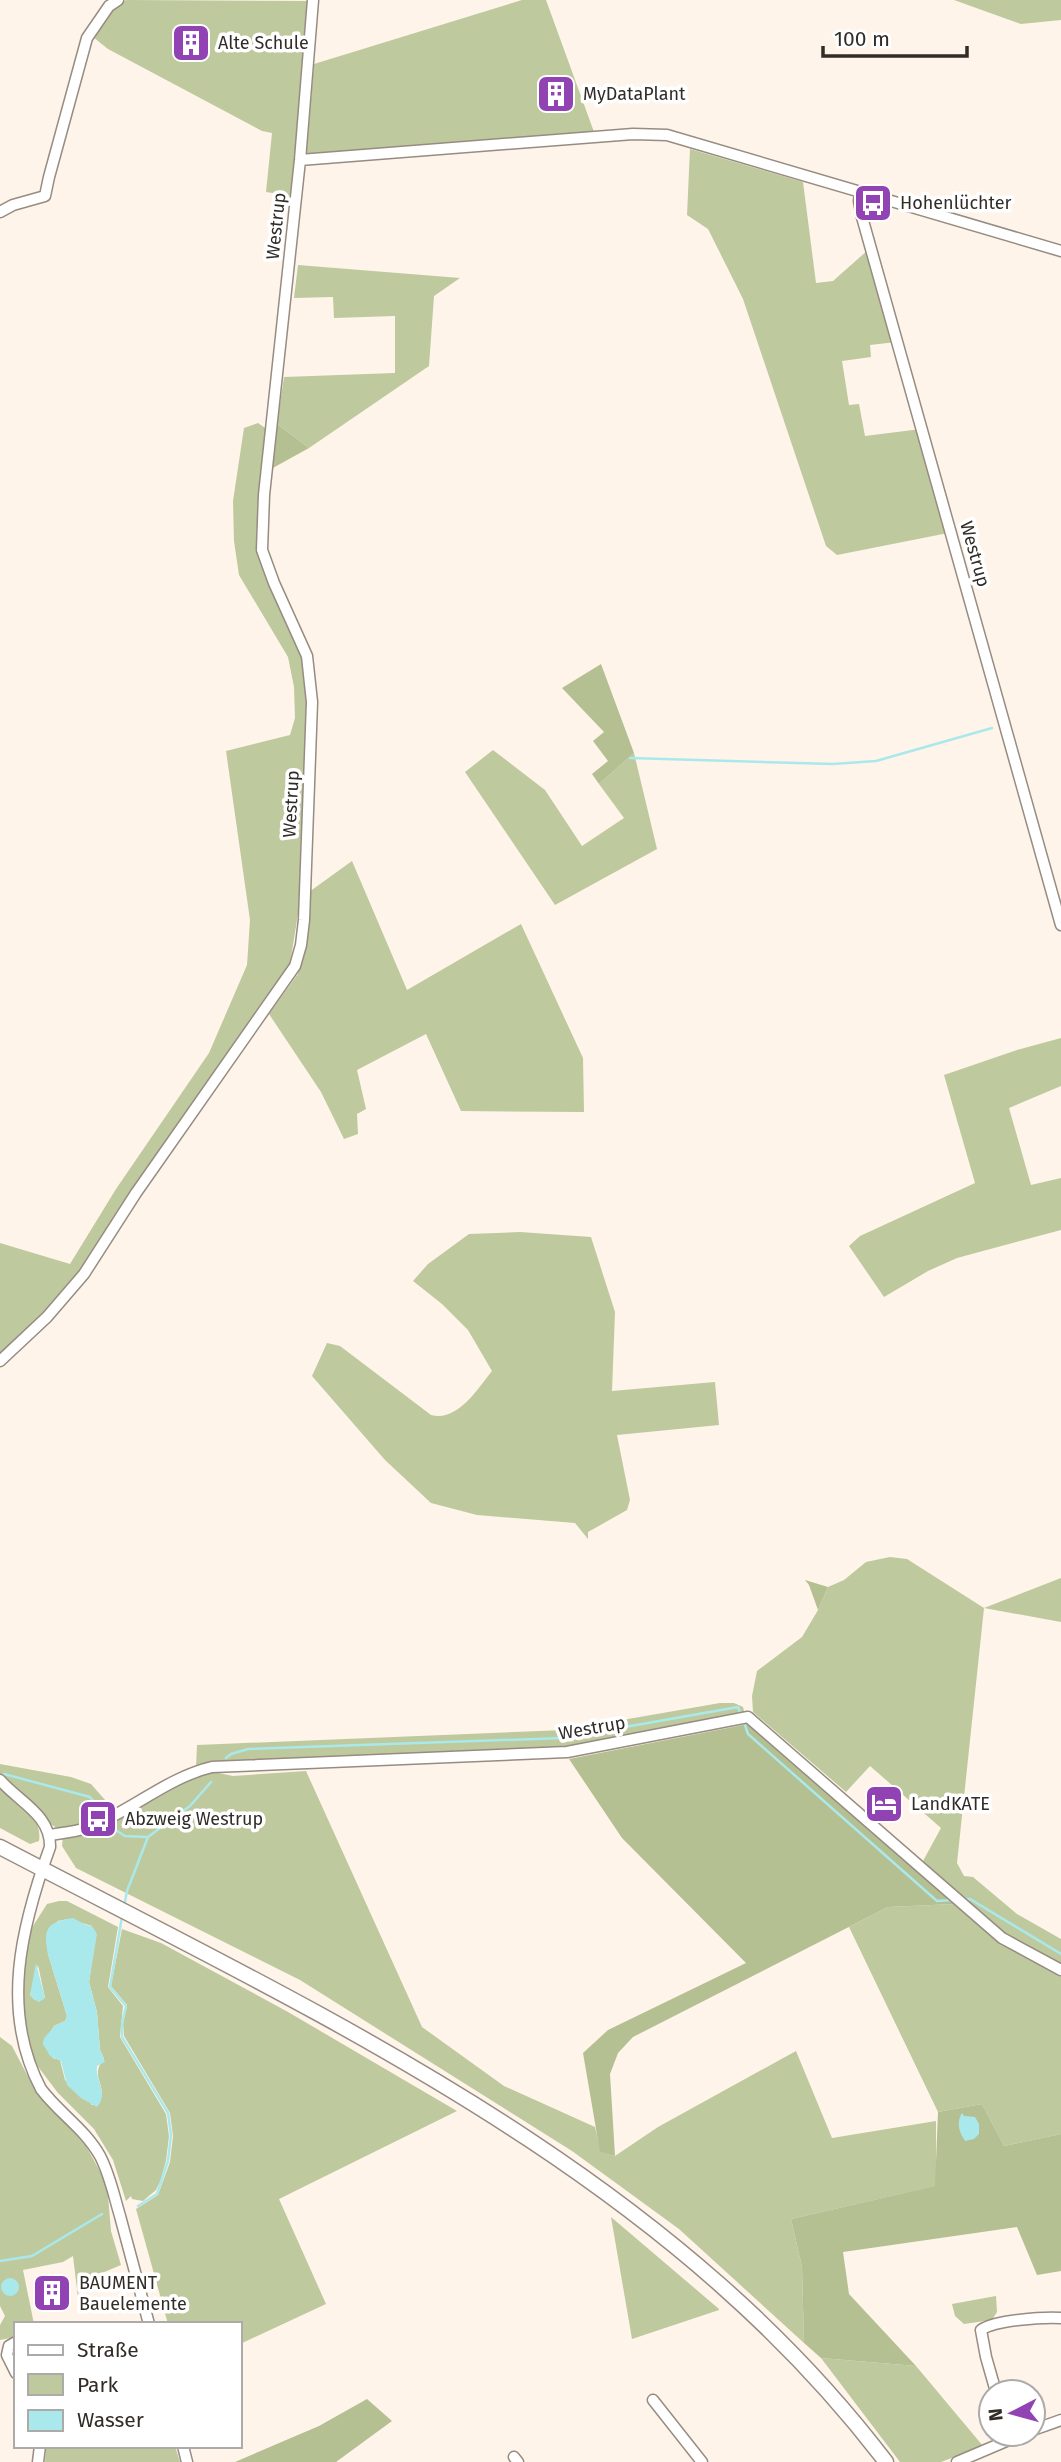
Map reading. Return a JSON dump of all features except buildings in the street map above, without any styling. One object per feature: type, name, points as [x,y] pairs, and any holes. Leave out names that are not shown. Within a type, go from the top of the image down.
[{"type":"main road","points":[[0,1846],[289,1997],[414,2067],[492,2115],[610,2196],[727,2291],[761,2323],[836,2401],[886,2462]]},
{"type":"street","points":[[0,212],[13,205],[45,196],[87,38],[109,6],[118,0]]},
{"type":"street","name":"Westrup","points":[[0,1361],[47,1317],[84,1274],[136,1193],[295,966],[301,945],[311,691],[307,656],[262,550],[264,495],[300,160],[313,0]]},
{"type":"street","points":[[300,160],[633,134],[667,135],[1061,251]]},
{"type":"street","name":"Westrup","points":[[860,193],[862,217],[1061,925]]},
{"type":"street","name":"Westrup","points":[[50,1835],[82,1829],[100,1822],[194,1772],[212,1767],[567,1752],[748,1717],[1002,1938],[1061,1970]]},
{"type":"street","points":[[0,1780],[12,1794],[38,1815],[50,1835],[50,1847],[24,1917],[13,1957],[9,2024],[34,2078],[53,2103],[85,2134],[100,2157],[111,2185],[148,2322]]},
{"type":"street","points":[[992,2378],[981,2330],[984,2327],[1061,2318]]},
{"type":"street","points":[[14,2343],[9,2346],[7,2355],[14,2369]]},
{"type":"street","points":[[653,2400],[702,2462]]},
{"type":"street","points":[[957,2462],[989,2448]]},
{"type":"green space","points":[[126,0],[309,1],[293,196],[266,192],[272,133],[262,131],[108,49],[93,37],[111,10]]},
{"type":"green space","points":[[522,0],[546,0],[594,132],[306,158],[314,64]]},
{"type":"green space","points":[[954,0],[1061,0],[1061,20],[1021,24]]},
{"type":"green space","points":[[690,149],[803,182],[816,283],[833,281],[868,250],[896,342],[870,345],[871,357],[842,361],[849,405],[859,404],[865,436],[921,429],[948,533],[837,555],[826,546],[743,299],[708,229],[687,215]]},
{"type":"green space","points":[[298,265],[460,278],[434,296],[429,366],[309,448],[277,424],[284,377],[395,373],[395,316],[334,318],[333,297],[294,298]]},
{"type":"green space","points":[[258,423],[268,430],[261,551],[306,657],[310,701],[302,889],[289,970],[83,1271],[44,1315],[0,1357],[0,1243],[70,1264],[116,1189],[209,1053],[247,965],[250,920],[226,751],[290,735],[295,718],[294,687],[288,657],[239,575],[234,541],[233,501],[244,428]]},
{"type":"green space","points":[[277,424],[309,448],[271,469]]},
{"type":"green space","points":[[601,664],[634,753],[599,784],[592,774],[608,761],[593,741],[604,732],[562,688]]},
{"type":"green space","points":[[493,750],[545,790],[582,846],[624,818],[599,784],[634,753],[657,849],[555,905],[465,772]]},
{"type":"green space","points":[[352,861],[407,990],[521,924],[583,1058],[584,1112],[461,1111],[426,1034],[357,1070],[366,1109],[357,1114],[358,1134],[344,1139],[321,1092],[269,1014],[298,974],[309,892]]},
{"type":"green space","points":[[1061,1038],[1061,1086],[1009,1108],[1031,1185],[1061,1178],[1061,1230],[957,1258],[928,1271],[884,1297],[849,1246],[860,1236],[975,1183],[944,1075]]},
{"type":"green space","points":[[520,1232],[591,1237],[615,1312],[612,1391],[715,1382],[719,1425],[617,1435],[630,1500],[627,1510],[588,1532],[588,1539],[575,1523],[477,1515],[431,1503],[385,1460],[312,1376],[327,1343],[340,1346],[431,1415],[449,1414],[458,1409],[492,1371],[468,1330],[442,1304],[413,1281],[428,1264],[469,1234]]},
{"type":"green space","points":[[890,1557],[907,1559],[984,1608],[957,1863],[964,1876],[973,1877],[1017,1914],[1061,1939],[1061,1966],[1003,1933],[959,1897],[923,1861],[941,1828],[870,1766],[846,1792],[753,1712],[752,1696],[757,1671],[802,1637],[828,1587],[844,1580],[866,1562]]},
{"type":"green space","points":[[1061,1578],[1061,1622],[984,1608]]},
{"type":"green space","points":[[805,1580],[828,1587],[818,1610],[809,1585]]},
{"type":"green space","points":[[720,1703],[734,1703],[743,1707],[745,1715],[567,1750],[196,1767],[197,1745],[565,1730]]},
{"type":"green space","points":[[748,1724],[954,1904],[888,1907],[633,2037],[618,2053],[610,2074],[615,2156],[600,2152],[583,2053],[608,2030],[746,1963],[622,1838],[569,1759]]},
{"type":"green space","points":[[0,1764],[71,1777],[91,1784],[114,1810],[75,1828],[56,1827],[40,1816],[3,1779]]},
{"type":"green space","points":[[306,1771],[422,2027],[504,2086],[595,2127],[601,2152],[615,2156],[658,2127],[796,2051],[832,2138],[936,2121],[936,2186],[791,2219],[802,2267],[804,2343],[679,2229],[572,2151],[300,1980],[76,1868],[62,1846],[63,1836],[192,1776],[214,1772],[233,1776]]},
{"type":"green space","points":[[0,1784],[33,1816],[39,1832],[39,1841],[30,1844],[0,1828]]},
{"type":"green space","points":[[67,1901],[118,1927],[108,1987],[123,2006],[120,2037],[166,2114],[169,2136],[160,2182],[156,2190],[143,2201],[132,2199],[131,2196],[126,2201],[113,2160],[94,2129],[58,2093],[32,2055],[20,2009],[25,1949],[33,1926],[47,1904]],"holes":[[[68,1919],[92,1926],[94,1947],[89,1982],[97,2012],[100,2050],[104,2059],[98,2071],[102,2092],[98,2105],[92,2105],[83,2099],[65,2080],[60,2060],[53,2058],[43,2044],[54,2026],[65,2021],[67,2016],[48,1954],[47,1934],[58,1921]],[[38,1965],[45,1998],[35,2000],[30,1995]]]},
{"type":"green space","points":[[954,1904],[999,1940],[1061,1976],[1061,2134],[1004,2146],[982,2104],[938,2112],[849,1927],[888,1907]]},
{"type":"green space","points":[[122,1929],[161,1943],[288,2012],[457,2111],[279,2199],[326,2304],[242,2343],[242,2322],[167,2322],[136,2209],[158,2195],[170,2162],[173,2136],[170,2113],[124,2036],[123,2024],[127,2005],[111,1986]]},
{"type":"green space","points":[[0,2037],[12,2046],[35,2090],[86,2146],[107,2184],[111,2231],[121,2265],[78,2283],[80,2314],[73,2256],[63,2262],[23,2270],[34,2322],[14,2322],[14,2337],[0,2340],[0,2325],[5,2316],[0,2306]]},
{"type":"green space","points":[[982,2104],[1004,2146],[1061,2134],[1061,2271],[1037,2275],[1017,2227],[843,2252],[849,2294],[916,2366],[821,2358],[804,2343],[802,2267],[791,2219],[935,2186],[938,2112]]},
{"type":"green space","points":[[611,2217],[719,2309],[719,2310],[632,2339]]},
{"type":"green space","points":[[996,2296],[997,2312],[992,2320],[964,2324],[955,2316],[952,2304]]},
{"type":"green space","points":[[821,2358],[916,2366],[977,2439],[978,2448],[941,2462],[900,2462]]},
{"type":"green space","points":[[367,2399],[392,2421],[336,2462],[235,2462],[319,2426]]},
{"type":"green space","points":[[46,2448],[176,2448],[180,2462],[45,2462]]},
{"type":"water","points":[[73,1918],[92,1926],[97,1934],[89,1982],[97,2012],[100,2050],[105,2062],[97,2066],[102,2097],[97,2107],[81,2098],[67,2085],[61,2061],[50,2056],[43,2044],[44,2038],[54,2026],[65,2021],[67,2016],[48,1954],[47,1932],[53,1924]]},
{"type":"water","points":[[36,1963],[45,1998],[39,2002],[30,1995]]},
{"type":"water","points":[[962,2113],[964,2116],[975,2117],[979,2124],[979,2134],[974,2139],[965,2141],[961,2134],[959,2124]]},
{"type":"water","points":[[10,2278],[16,2281],[19,2287],[16,2293],[10,2296],[4,2293],[1,2287],[4,2281]]},
{"type":"waterway","points":[[630,758],[833,764],[876,761],[992,728]]},
{"type":"waterway","points":[[226,1758],[248,1749],[563,1738],[738,1707],[741,1715]]},
{"type":"waterway","points":[[744,1722],[748,1734],[937,1901],[953,1900]]},
{"type":"waterway","points":[[4,1774],[90,1797],[102,1813]]},
{"type":"waterway","points":[[124,1907],[127,1891],[148,1837],[190,1806],[211,1782]]},
{"type":"waterway","points":[[111,1827],[125,1836],[147,1837]]},
{"type":"waterway","points":[[965,1899],[970,1899],[1061,1954]]},
{"type":"waterway","points":[[122,1917],[110,1987],[126,2006],[122,2037],[168,2113],[171,2135],[168,2161],[157,2194],[138,2206]]},
{"type":"waterway","points":[[0,2261],[32,2256],[102,2214]]},
{"type":"place","name":"Alte Schule","points":[[191,43]]},
{"type":"place","name":"MyDataPlant","points":[[556,94]]},
{"type":"place","name":"Hohenlüchter","points":[[873,203]]},
{"type":"place","name":"LandKATE","points":[[884,1804]]},
{"type":"place","name":"Abzweig Westrup","points":[[98,1819]]},
{"type":"place","name":"BAUMENT Bauelemente","points":[[52,2293]]}]
